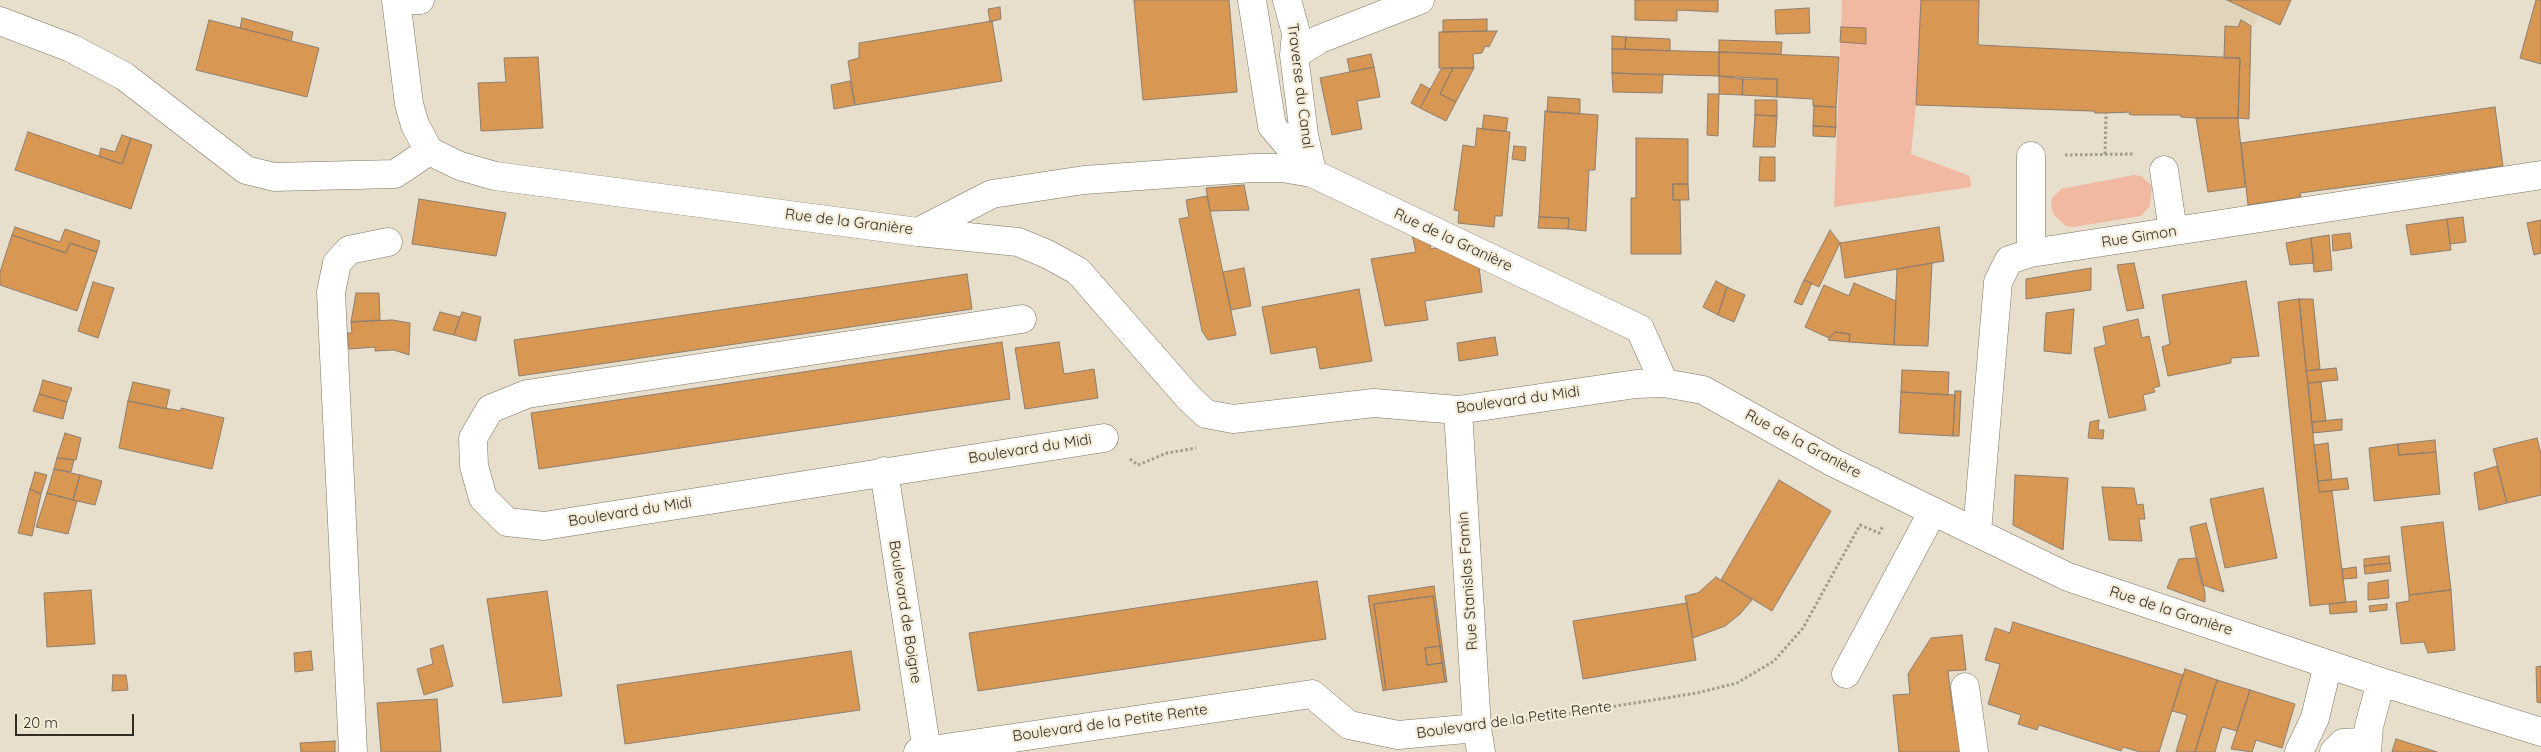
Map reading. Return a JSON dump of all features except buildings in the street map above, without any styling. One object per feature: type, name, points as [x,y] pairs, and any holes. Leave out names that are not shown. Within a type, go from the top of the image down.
[{"type":"street","points":[[0,21],[71,48],[124,76],[246,170],[274,177],[395,174],[429,151],[415,125],[409,104],[404,0]]},
{"type":"street","points":[[1252,0],[1272,126],[1312,173]]},
{"type":"street","name":"Traverse du Canal","points":[[1287,0],[1296,33],[1294,55],[1304,135],[1312,173]]},
{"type":"street","points":[[1294,55],[1320,39],[1420,0]]},
{"type":"street","name":"Rue de la Granière","points":[[429,151],[460,166],[495,176],[918,232],[992,194],[1084,180],[1253,168],[1282,168],[1312,173],[1640,329],[1664,383],[1703,390],[1834,463],[2068,577],[2381,682],[2541,732]]},
{"type":"street","points":[[2031,156],[2032,253]]},
{"type":"street","points":[[2164,170],[2173,231]]},
{"type":"street","name":"Rue Gimon","points":[[1977,532],[1998,282],[2009,260],[2032,253],[2541,175]]},
{"type":"street","points":[[918,232],[1018,242],[1047,254],[1078,271],[1188,397],[1206,414],[1233,420]]},
{"type":"street","points":[[353,752],[331,292],[337,263],[349,250],[388,242]]},
{"type":"street","name":"Boulevard du Midi","points":[[1022,319],[527,394],[490,409],[473,438],[474,466],[483,498],[507,522],[544,526],[884,471],[1104,438]]},
{"type":"street","name":"Boulevard du Midi","points":[[1233,420],[1374,403],[1458,410],[1636,384],[1664,383]]},
{"type":"street","name":"Rue Stanislas Famin","points":[[1458,410],[1479,740]]},
{"type":"street","name":"Boulevard de Boigne","points":[[884,471],[924,751]]},
{"type":"street","points":[[1846,674],[1934,511]]},
{"type":"street","points":[[2299,752],[2315,718],[2328,664]]},
{"type":"street","points":[[2334,752],[2343,743],[2367,747],[2369,726],[2381,682]]},
{"type":"street","points":[[1964,687],[1974,752]]},
{"type":"street","name":"Boulevard de la Petite Rente","points":[[924,751],[1312,694],[1349,725],[1398,736],[1479,740]]},
{"type":"path","points":[[2105,154],[2106,113]]},
{"type":"path","points":[[2031,156],[2162,153],[2164,170]]},
{"type":"path","name":"Boulevard du Midi","points":[[1104,438],[1138,465],[1167,453],[1231,442],[1233,420]]},
{"type":"path","name":"Boulevard de la Petite Rente","points":[[1479,740],[1738,683],[1774,661],[1803,628],[1860,525],[1879,533],[1900,495]]},
{"type":"shaded area","points":[[1842,0],[1921,0],[1916,105],[1911,154],[1970,176],[1971,187],[1834,207]]},
{"type":"shaded area","points":[[1921,0],[2291,0],[2280,25],[2258,15],[2254,27],[2251,26],[2249,119],[1916,105]]},
{"type":"shaded area","points":[[2134,175],[2141,176],[2152,186],[2150,206],[2141,216],[2073,227],[2066,226],[2054,215],[2051,208],[2052,198],[2061,189]]}]
